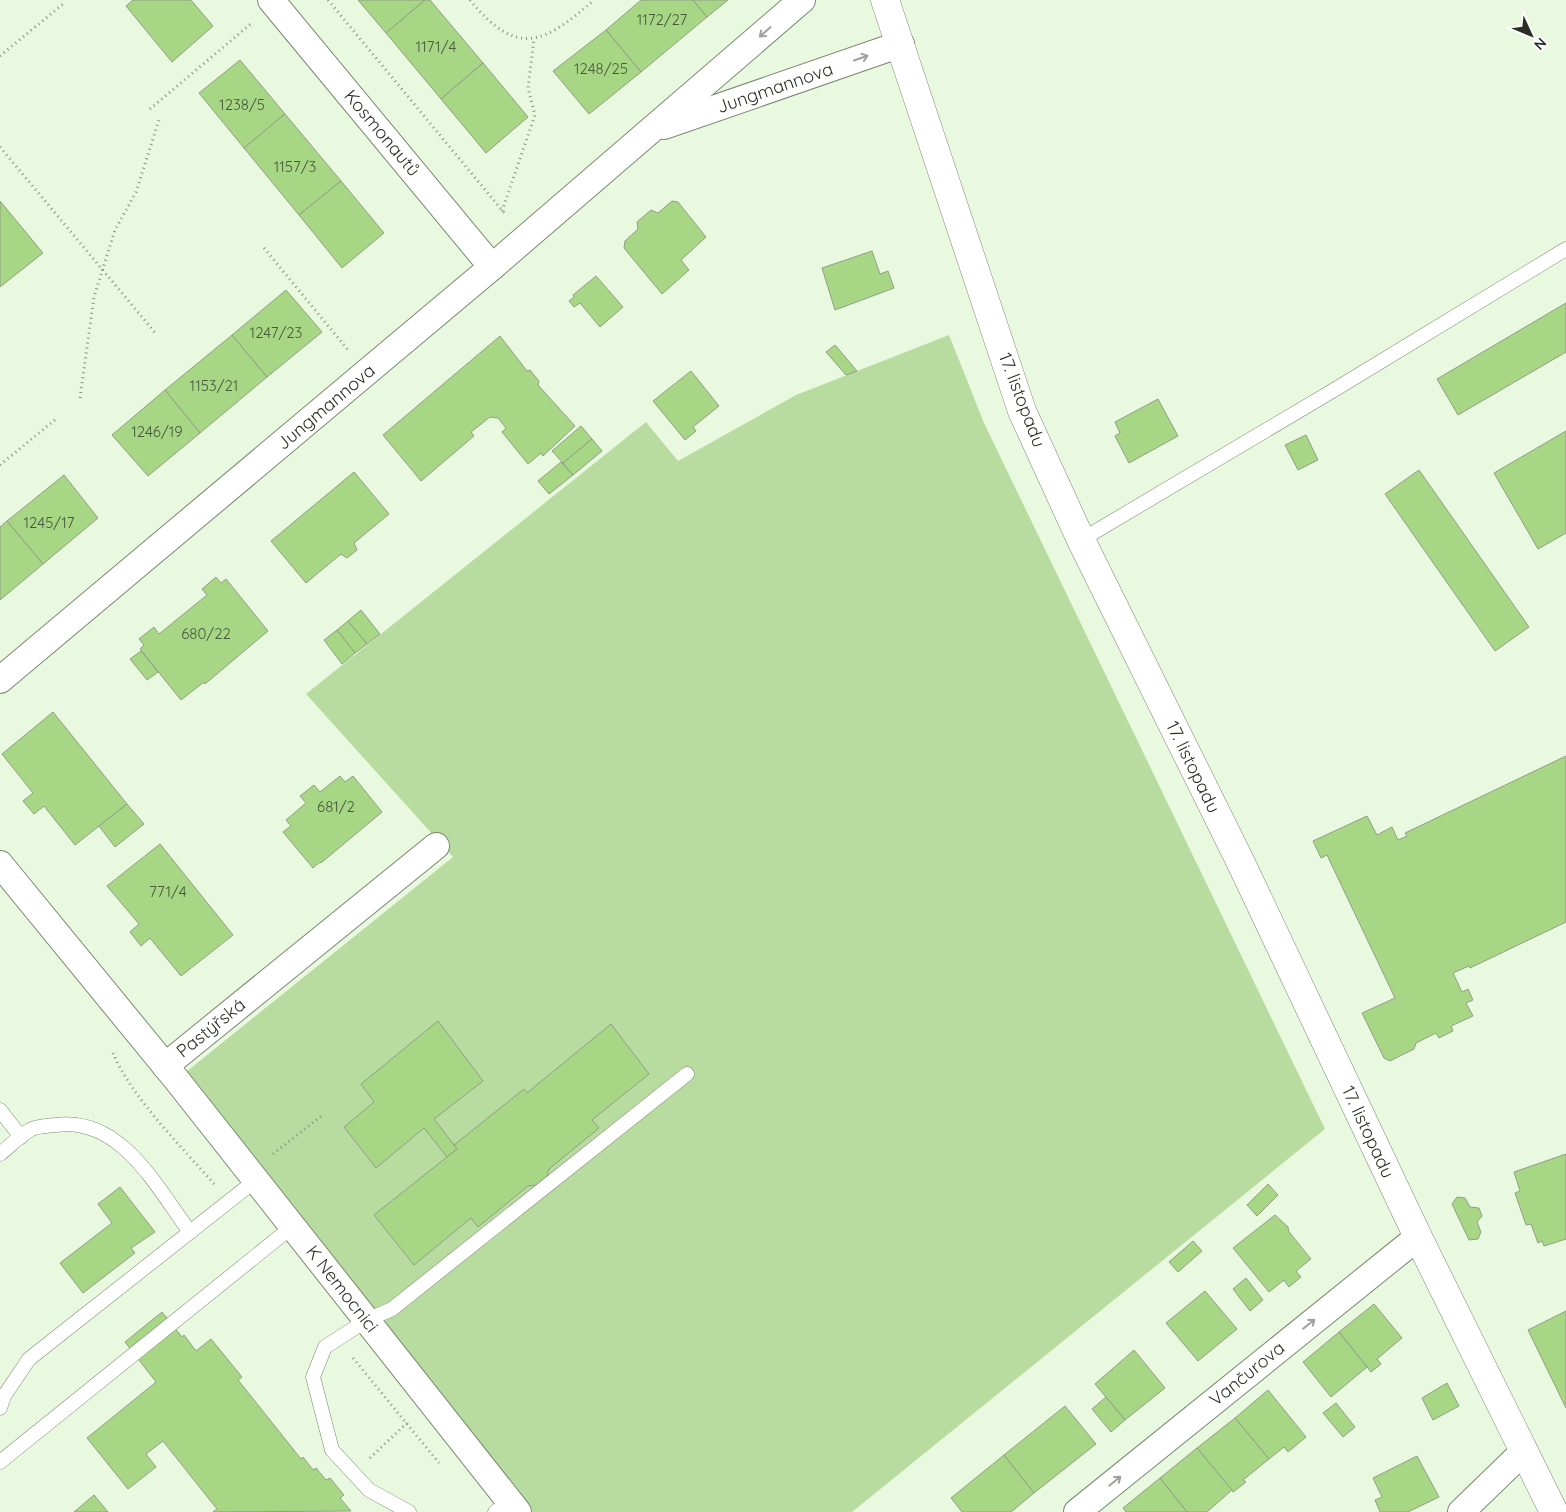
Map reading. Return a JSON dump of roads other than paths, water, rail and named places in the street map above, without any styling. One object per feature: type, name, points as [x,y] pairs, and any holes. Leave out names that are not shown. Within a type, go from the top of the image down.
[{"type":"street","name":"Jungmannova","points":[[0,680],[492,267],[802,0]]},
{"type":"street","name":"17. listopadu","points":[[886,0],[1022,411],[1081,540],[1241,863],[1418,1237],[1554,1512]]},
{"type":"street","name":"Kosmonautů","points":[[273,2],[492,267]]},
{"type":"street","name":"Jungmannova","points":[[649,131],[900,44]]},
{"type":"street","name":"Pastýřská","points":[[0,864],[165,1066],[436,846]]},
{"type":"street","name":"K Nemocnici","points":[[165,1066],[367,1320],[508,1508]]},
{"type":"street","name":"Vančurova","points":[[1077,1512],[1418,1237]]},
{"type":"street","points":[[1462,1512],[1524,1451]]},
{"type":"lane","points":[[1081,540],[1566,249]]},
{"type":"lane","points":[[408,1512],[369,1490],[332,1450],[314,1377],[325,1347],[367,1320],[392,1309],[687,1074]]},
{"type":"lane","points":[[0,1110],[21,1137]]},
{"type":"lane","points":[[0,1154],[31,1129],[62,1124],[92,1128],[116,1140],[135,1159],[190,1232]]},
{"type":"lane","points":[[0,1408],[4,1396],[29,1359],[228,1202],[253,1176]]},
{"type":"lane","points":[[0,1462],[293,1226]]}]
